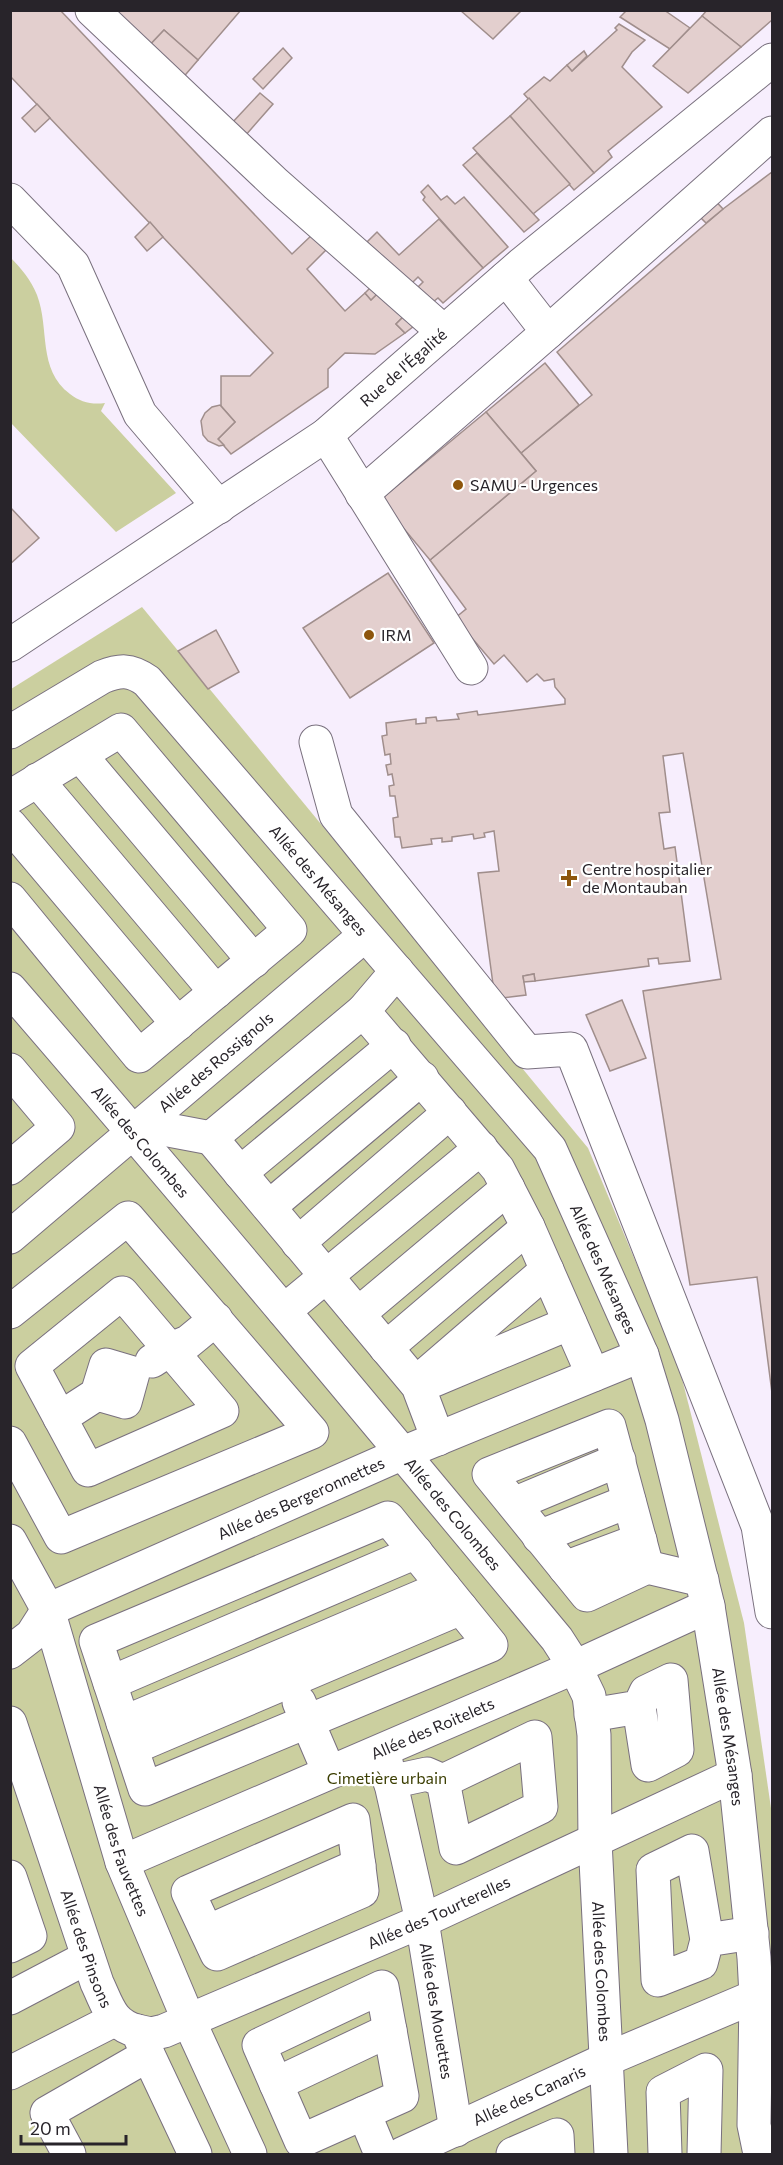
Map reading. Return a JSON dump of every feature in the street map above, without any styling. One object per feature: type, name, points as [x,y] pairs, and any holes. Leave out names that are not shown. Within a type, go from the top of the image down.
[{"type":"street","points":[[92,10],[276,184],[444,332]]},
{"type":"street","name":"Rue de l'Égalité","points":[[10,645],[326,435],[506,278],[772,60]]},
{"type":"street","points":[[362,494],[772,133]]},
{"type":"street","points":[[10,200],[73,265],[140,414],[219,507]]},
{"type":"street","points":[[506,278],[548,332]]},
{"type":"street","points":[[326,435],[471,668]]},
{"type":"street","name":"Allée des Mésanges","points":[[10,732],[102,677],[125,670],[147,681],[550,1149],[642,1355],[662,1420],[705,1593],[735,1775],[752,1933],[756,1996],[754,2125],[760,2154]]},
{"type":"street","points":[[10,899],[139,1056],[254,961],[290,930],[121,730],[24,788],[216,992]]},
{"type":"street","points":[[316,742],[336,815],[527,1052],[571,1049],[758,1526],[772,1612]]},
{"type":"street","points":[[80,755],[254,961]]},
{"type":"street","points":[[10,825],[178,1024]]},
{"type":"street","name":"Allée des Rossignols","points":[[10,1237],[365,935]]},
{"type":"street","points":[[211,1138],[363,1011],[397,971]]},
{"type":"street","name":"Allée des Colombes","points":[[10,989],[138,1129],[284,1311],[557,1640],[575,1667],[589,1696],[594,1735],[595,1841],[611,2154]]},
{"type":"street","points":[[363,1011],[498,1169],[528,1227],[593,1375]]},
{"type":"street","points":[[240,1173],[394,1046]]},
{"type":"street","points":[[10,1070],[58,1127],[16,1153]]},
{"type":"street","points":[[269,1208],[422,1078]]},
{"type":"street","points":[[298,1243],[450,1112]]},
{"type":"street","points":[[138,1129],[211,1138],[417,1385],[438,1439]]},
{"type":"street","points":[[284,1311],[481,1148]]},
{"type":"street","points":[[358,1314],[508,1188]]},
{"type":"street","points":[[10,1312],[128,1218],[312,1432],[61,1537],[10,1443]]},
{"type":"street","points":[[386,1348],[528,1227]]},
{"type":"street","points":[[417,1385],[547,1270]]},
{"type":"street","points":[[122,1293],[222,1411],[88,1470],[60,1418],[32,1366],[122,1293]]},
{"type":"street","points":[[60,1418],[118,1390],[169,1350],[188,1342],[216,1319]]},
{"type":"street","points":[[417,1385],[570,1323]]},
{"type":"street","name":"Allée des Bergeronnettes","points":[[48,1610],[403,1454],[642,1355]]},
{"type":"street","points":[[118,1390],[151,1443]]},
{"type":"street","points":[[644,1553],[587,1595],[514,1504],[619,1460],[644,1553],[705,1593]]},
{"type":"street","points":[[540,1537],[629,1501]]},
{"type":"street","points":[[388,1518],[416,1552],[491,1645],[145,1789],[96,1641],[388,1518]]},
{"type":"street","points":[[226,1531],[329,1772]]},
{"type":"street","name":"Allée des Fauvettes","points":[[10,1541],[48,1610],[122,1862],[189,2021],[250,2154]]},
{"type":"street","points":[[110,1683],[416,1552]]},
{"type":"street","name":"Allée des Roitelets","points":[[122,1862],[575,1667],[705,1593]]},
{"type":"street","points":[[127,1735],[453,1598]]},
{"type":"street","points":[[10,1652],[32,1635],[48,1610]]},
{"type":"street","points":[[591,1715],[639,1707]]},
{"type":"street","name":"Allée des Pinsons","points":[[11,1724],[97,1983],[133,2035],[195,2154]]},
{"type":"street","name":"Allée des Mouettes","points":[[382,1749],[422,1921],[456,2130]]},
{"type":"street","points":[[390,1782],[427,1774],[443,1782]]},
{"type":"street","name":"Allée des Tourterelles","points":[[10,2073],[133,2035],[164,2031],[189,2021],[422,1921],[735,1775]]},
{"type":"street","points":[[353,1820],[359,1865],[362,1891],[217,1954],[188,1892],[353,1820]]},
{"type":"street","points":[[207,1932],[359,1865]]},
{"type":"street","points":[[10,1877],[30,1936],[10,1946]]},
{"type":"street","points":[[270,1931],[314,2018]]},
{"type":"street","points":[[707,1940],[752,1933]]},
{"type":"street","points":[[10,1998],[88,1957]]},
{"type":"street","points":[[382,1987],[402,2096],[301,2141],[260,2044],[314,2018],[382,1987]]},
{"type":"street","name":"Allée des Canaris","points":[[402,2154],[605,2060],[756,1996]]},
{"type":"street","points":[[276,2084],[390,2030]]},
{"type":"street","points":[[69,2154],[47,2113],[133,2035]]},
{"type":"street","points":[[665,2154],[663,2092],[706,2070],[704,2154]]},
{"type":"street","points":[[364,2113],[381,2154]]},
{"type":"street","points":[[513,2154],[557,2134],[558,2154]]},
{"type":"green space","points":[[10,257],[32,284],[37,295],[41,308],[48,361],[60,384],[82,401],[105,403],[101,411],[176,493],[116,532],[11,423]]},
{"type":"green space","name":"Cimetière urbain","points":[[142,607],[588,1148],[678,1363],[744,1623],[772,1815],[772,2154],[11,2154],[11,689]]},
{"type":"building","points":[[10,10],[60,10],[292,254],[314,233],[328,248],[307,269],[345,311],[365,293],[371,300],[384,287],[408,312],[396,324],[405,333],[375,354],[345,353],[328,369],[328,387],[231,454],[218,439],[235,422],[221,406],[221,376],[250,376],[273,353],[10,76]]},
{"type":"building","points":[[114,10],[241,10],[198,60],[164,30],[146,49]]},
{"type":"building","points":[[460,10],[521,10],[521,11],[493,39]]},
{"type":"building","points":[[627,10],[664,10],[690,28],[670,49],[620,17]]},
{"type":"building","points":[[707,10],[772,10],[772,20],[741,47],[702,16]]},
{"type":"building","points":[[702,16],[741,47],[688,93],[653,66]]},
{"type":"building","points":[[619,24],[645,40],[632,52],[622,67],[662,107],[608,151],[612,157],[594,173],[524,94],[544,77],[550,81],[567,65],[572,71],[617,30],[615,28]]},
{"type":"building","points":[[164,30],[198,60],[181,80],[146,49]]},
{"type":"building","points":[[283,48],[292,58],[263,89],[253,79]]},
{"type":"building","points":[[584,51],[587,56],[572,71],[567,65]]},
{"type":"building","points":[[260,93],[273,104],[245,136],[231,124]]},
{"type":"building","points":[[529,98],[594,173],[574,190],[510,116]]},
{"type":"building","points":[[37,104],[50,118],[35,132],[22,118]]},
{"type":"building","points":[[510,116],[570,184],[533,214],[473,148]]},
{"type":"building","points":[[477,153],[539,220],[524,232],[463,165]]},
{"type":"building","points":[[772,172],[772,1393],[757,1277],[690,1285],[643,991],[721,979],[683,753],[663,756],[670,812],[659,813],[664,849],[675,847],[690,961],[659,964],[658,958],[648,959],[649,966],[535,981],[534,974],[523,976],[526,995],[495,999],[478,873],[499,871],[494,831],[484,833],[485,837],[474,839],[473,834],[452,837],[452,841],[442,842],[442,838],[431,839],[432,844],[402,848],[400,837],[395,837],[393,818],[398,817],[395,796],[390,796],[389,786],[394,785],[392,774],[388,775],[386,765],[391,764],[390,754],[385,755],[382,736],[387,735],[386,723],[416,719],[416,724],[426,723],[426,718],[436,717],[437,721],[459,719],[457,714],[477,711],[478,715],[565,704],[565,699],[555,687],[554,679],[544,681],[537,674],[527,682],[504,655],[494,664],[455,618],[466,609],[430,560],[536,471],[521,453],[592,395],[557,352],[723,209]]},
{"type":"building","points":[[428,185],[441,200],[447,196],[455,204],[464,197],[508,247],[483,268],[423,200],[425,197],[421,192]]},
{"type":"building","points":[[708,193],[723,209],[706,223],[691,208]]},
{"type":"building","points":[[439,219],[483,268],[443,303],[438,298],[433,302],[417,288],[423,282],[418,277],[412,283],[367,242],[377,232],[399,255]]},
{"type":"building","points":[[150,222],[163,237],[147,251],[135,237]]},
{"type":"building","points":[[377,281],[384,287],[371,300],[365,293]]},
{"type":"building","points":[[408,312],[418,323],[405,333],[396,324]]},
{"type":"building","points":[[545,363],[579,405],[521,453],[486,412]]},
{"type":"building","points":[[220,405],[235,422],[218,439],[224,445],[219,446],[208,441],[203,435],[201,421],[212,407]]},
{"type":"building","name":"SAMU - Urgences","points":[[486,412],[536,471],[430,560],[380,500]]},
{"type":"building","points":[[10,507],[39,538],[10,564]]},
{"type":"building","name":"IRM","points":[[388,573],[434,643],[350,698],[303,628]]},
{"type":"building","points":[[216,630],[239,672],[208,689],[178,651]]},
{"type":"building","points":[[534,974],[535,981],[524,982],[523,976]]},
{"type":"building","points":[[622,1000],[646,1058],[610,1071],[586,1015]]},
{"type":"place","name":"SAMU - Urgences","points":[[458,485]]},
{"type":"place","name":"IRM","points":[[369,635]]},
{"type":"place","name":"Centre hospitalier de Montauban","points":[[569,878]]}]
